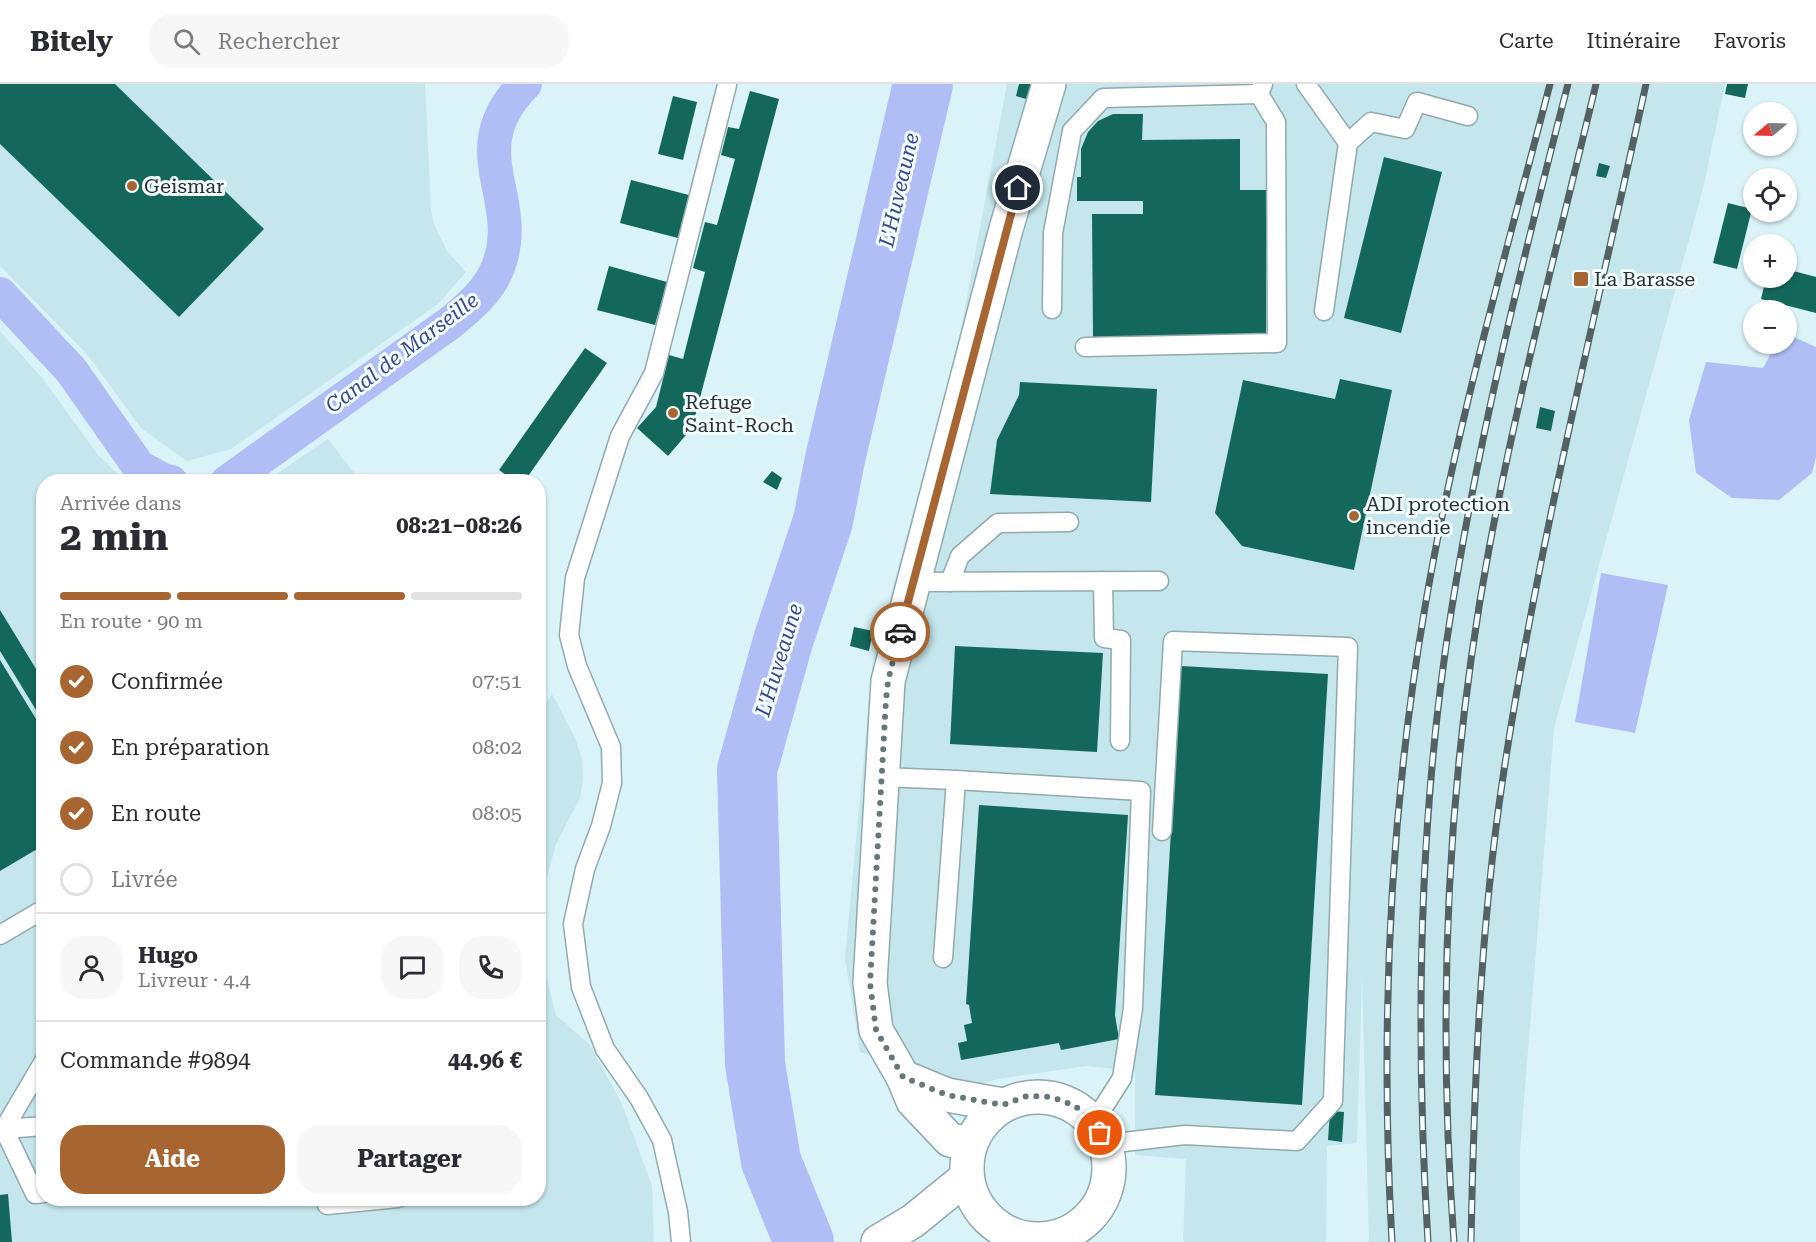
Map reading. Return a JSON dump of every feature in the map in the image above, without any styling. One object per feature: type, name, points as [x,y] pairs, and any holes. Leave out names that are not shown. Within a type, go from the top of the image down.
[{"type":"street","points":[[970,1144],[950,1140],[913,1101],[903,1077],[876,1030],[870,983],[888,681],[1006,229],[1049,84]]},
{"type":"street","points":[[903,1077],[947,1095],[1003,1105]]},
{"type":"street","points":[[1027,1096],[1052,1097],[1075,1106],[1100,1133],[1110,1164],[1108,1184],[1101,1203],[1074,1237],[1026,1238],[996,1226],[984,1215],[973,1197],[967,1177],[970,1144],[989,1115],[1003,1105],[1027,1096]]},
{"type":"street","points":[[878,1242],[913,1221],[967,1177]]},
{"type":"street","points":[[913,1221],[984,1215]]},
{"type":"lane","points":[[1306,84],[1348,143]]},
{"type":"lane","points":[[681,1242],[678,1212],[662,1140],[639,1098],[605,1049],[581,987],[573,924],[585,869],[601,826],[612,783],[611,747],[577,666],[570,635],[575,578],[620,436],[654,373],[727,85]]},
{"type":"lane","points":[[1052,309],[1053,233],[1072,131],[1103,98],[1261,89],[1276,122],[1277,343],[1086,347]]},
{"type":"lane","points":[[1324,311],[1348,143],[1371,122],[1406,129],[1417,102],[1468,116]]},
{"type":"lane","points":[[950,582],[960,556],[998,523],[1069,522]]},
{"type":"lane","points":[[1103,581],[1104,638],[1121,640],[1120,741]]},
{"type":"lane","points":[[913,582],[1159,581]]},
{"type":"lane","points":[[882,777],[1141,791],[1132,1008],[1122,1078],[1100,1133],[1297,1141],[1333,1101],[1348,647],[1173,641],[1162,831]]},
{"type":"lane","points":[[944,958],[956,780]]},
{"type":"lane","points":[[0,935],[36,914]]},
{"type":"lane","points":[[2,1129],[36,1074]]},
{"type":"lane","points":[[2,1129],[36,1127]]},
{"type":"lane","points":[[2,1129],[36,1194]]},
{"type":"shaded area","points":[[0,84],[425,84],[431,210],[434,224],[447,251],[466,272],[438,304],[231,449],[187,461],[141,428],[87,354],[0,266]]},
{"type":"shaded area","points":[[1007,84],[1725,84],[1703,189],[1554,728],[1520,1150],[1520,1242],[1369,1242],[1362,976],[1357,1143],[1327,1146],[1326,1242],[1183,1242],[1186,1159],[1135,1155],[1135,1071],[1086,1066],[998,1079],[976,1085],[957,1085],[938,1075],[860,1052],[845,958],[873,660],[957,350]]},
{"type":"shaded area","points":[[0,331],[43,379],[98,455],[118,474],[36,474],[36,1206],[546,1206],[546,976],[556,1015],[590,1045],[622,1104],[652,1186],[654,1242],[0,1242]]},
{"type":"shaded area","points":[[328,439],[355,474],[276,474]]},
{"type":"shaded area","points":[[552,694],[575,738],[582,759],[583,779],[580,798],[556,844],[546,881],[546,704]]},
{"type":"water","points":[[1797,338],[1816,347],[1816,457],[1812,473],[1779,500],[1732,498],[1696,473],[1689,420],[1706,362],[1763,368],[1771,354],[1797,354]]},
{"type":"water","points":[[1601,573],[1668,585],[1635,733],[1575,722]]},
{"type":"building","name":"Geismar","points":[[0,84],[115,84],[264,229],[179,317],[0,144]]},
{"type":"building","points":[[1019,84],[1031,84],[1026,99],[1016,96]]},
{"type":"building","points":[[1727,84],[1748,84],[1745,98],[1725,94]]},
{"type":"building","points":[[750,91],[779,99],[692,428],[668,456],[637,428],[656,407],[669,355],[683,359],[705,272],[693,268],[705,222],[717,225],[735,159],[721,155],[728,127],[739,129]]},
{"type":"building","points":[[673,96],[697,102],[683,160],[658,154]]},
{"type":"building","points":[[1113,114],[1143,114],[1142,140],[1240,139],[1240,190],[1266,190],[1266,336],[1093,338],[1092,214],[1143,214],[1143,201],[1077,201],[1077,177],[1081,177],[1081,149],[1088,132],[1098,121]]},
{"type":"building","points":[[1384,157],[1442,172],[1401,333],[1344,318]]},
{"type":"building","points":[[1599,163],[1610,166],[1606,178],[1596,176]]},
{"type":"building","points":[[631,180],[689,195],[678,238],[620,223]]},
{"type":"building","points":[[1728,203],[1743,207],[1743,222],[1749,222],[1746,234],[1743,234],[1743,245],[1737,269],[1713,263]]},
{"type":"building","points":[[609,266],[667,282],[655,325],[597,310]]},
{"type":"building","points":[[1797,272],[1816,277],[1816,313],[1797,308],[1797,300],[1761,299],[1764,288],[1797,288]]},
{"type":"building","points":[[585,348],[607,363],[530,474],[505,474],[499,470]]},
{"type":"building","points":[[1340,379],[1392,390],[1354,570],[1242,546],[1215,513],[1243,380],[1335,399]]},
{"type":"building","points":[[1020,382],[1157,389],[1151,502],[990,494],[997,440],[1019,395]]},
{"type":"building","points":[[1540,407],[1555,411],[1551,431],[1536,428]]},
{"type":"building","points":[[772,471],[782,478],[777,490],[763,482]]},
{"type":"building","points":[[0,610],[36,669],[36,710],[0,651]]},
{"type":"building","points":[[854,627],[873,631],[869,651],[850,646]]},
{"type":"building","points":[[955,646],[1103,653],[1097,752],[950,744]]},
{"type":"building","points":[[0,660],[36,719],[36,850],[0,871]]},
{"type":"building","points":[[1181,666],[1328,674],[1302,1105],[1155,1095]]},
{"type":"building","points":[[979,805],[1128,815],[1115,1015],[1119,1039],[1061,1050],[1059,1043],[961,1060],[958,1043],[967,1041],[964,1025],[972,1023],[969,1005],[966,1004]]},
{"type":"building","points":[[1330,1111],[1344,1112],[1342,1142],[1328,1140]]},
{"type":"building","points":[[8,1194],[12,1242],[0,1242],[0,1195]]},
{"type":"waterway","name":"Canal de Marseille","points":[[238,474],[450,323],[484,291],[498,267],[504,242],[504,219],[494,153],[496,131],[506,108],[525,84]]},
{"type":"waterway","name":"L'Huveaune","points":[[804,1242],[771,1161],[755,1064],[747,770],[783,641],[823,521],[835,459],[923,84]]},
{"type":"waterway","name":"Canal de Marseille","points":[[0,294],[71,370],[139,467],[152,474]]},
{"type":"railway","points":[[1392,1242],[1387,1082],[1390,923],[1403,765],[1413,686],[1437,541],[1466,409],[1550,84]]},
{"type":"railway","points":[[1428,1242],[1421,1084],[1422,927],[1426,848],[1440,691],[1462,546],[1488,414],[1568,84]]},
{"type":"railway","points":[[1454,1242],[1446,1069],[1447,982],[1449,894],[1463,721],[1475,635],[1500,491],[1596,84]]},
{"type":"railway","points":[[1471,1242],[1474,1125],[1484,950],[1503,777],[1550,516],[1646,84]]},
{"type":"way so far","points":[[900,632],[888,681],[886,700],[870,983],[876,1030],[903,1077],[947,1095],[1003,1105],[1027,1096],[1052,1097],[1075,1106],[1094,1122],[1100,1133]]},
{"type":"place","name":"Geismar","points":[[132,186]]},
{"type":"place","name":"La Barasse","points":[[1581,279]]},
{"type":"place","name":"Refuge Saint-Roch","points":[[673,413]]},
{"type":"place","name":"ADI protection incendie","points":[[1354,516]]},
{"type":"route","points":[[900,632],[1018,188]]}]
